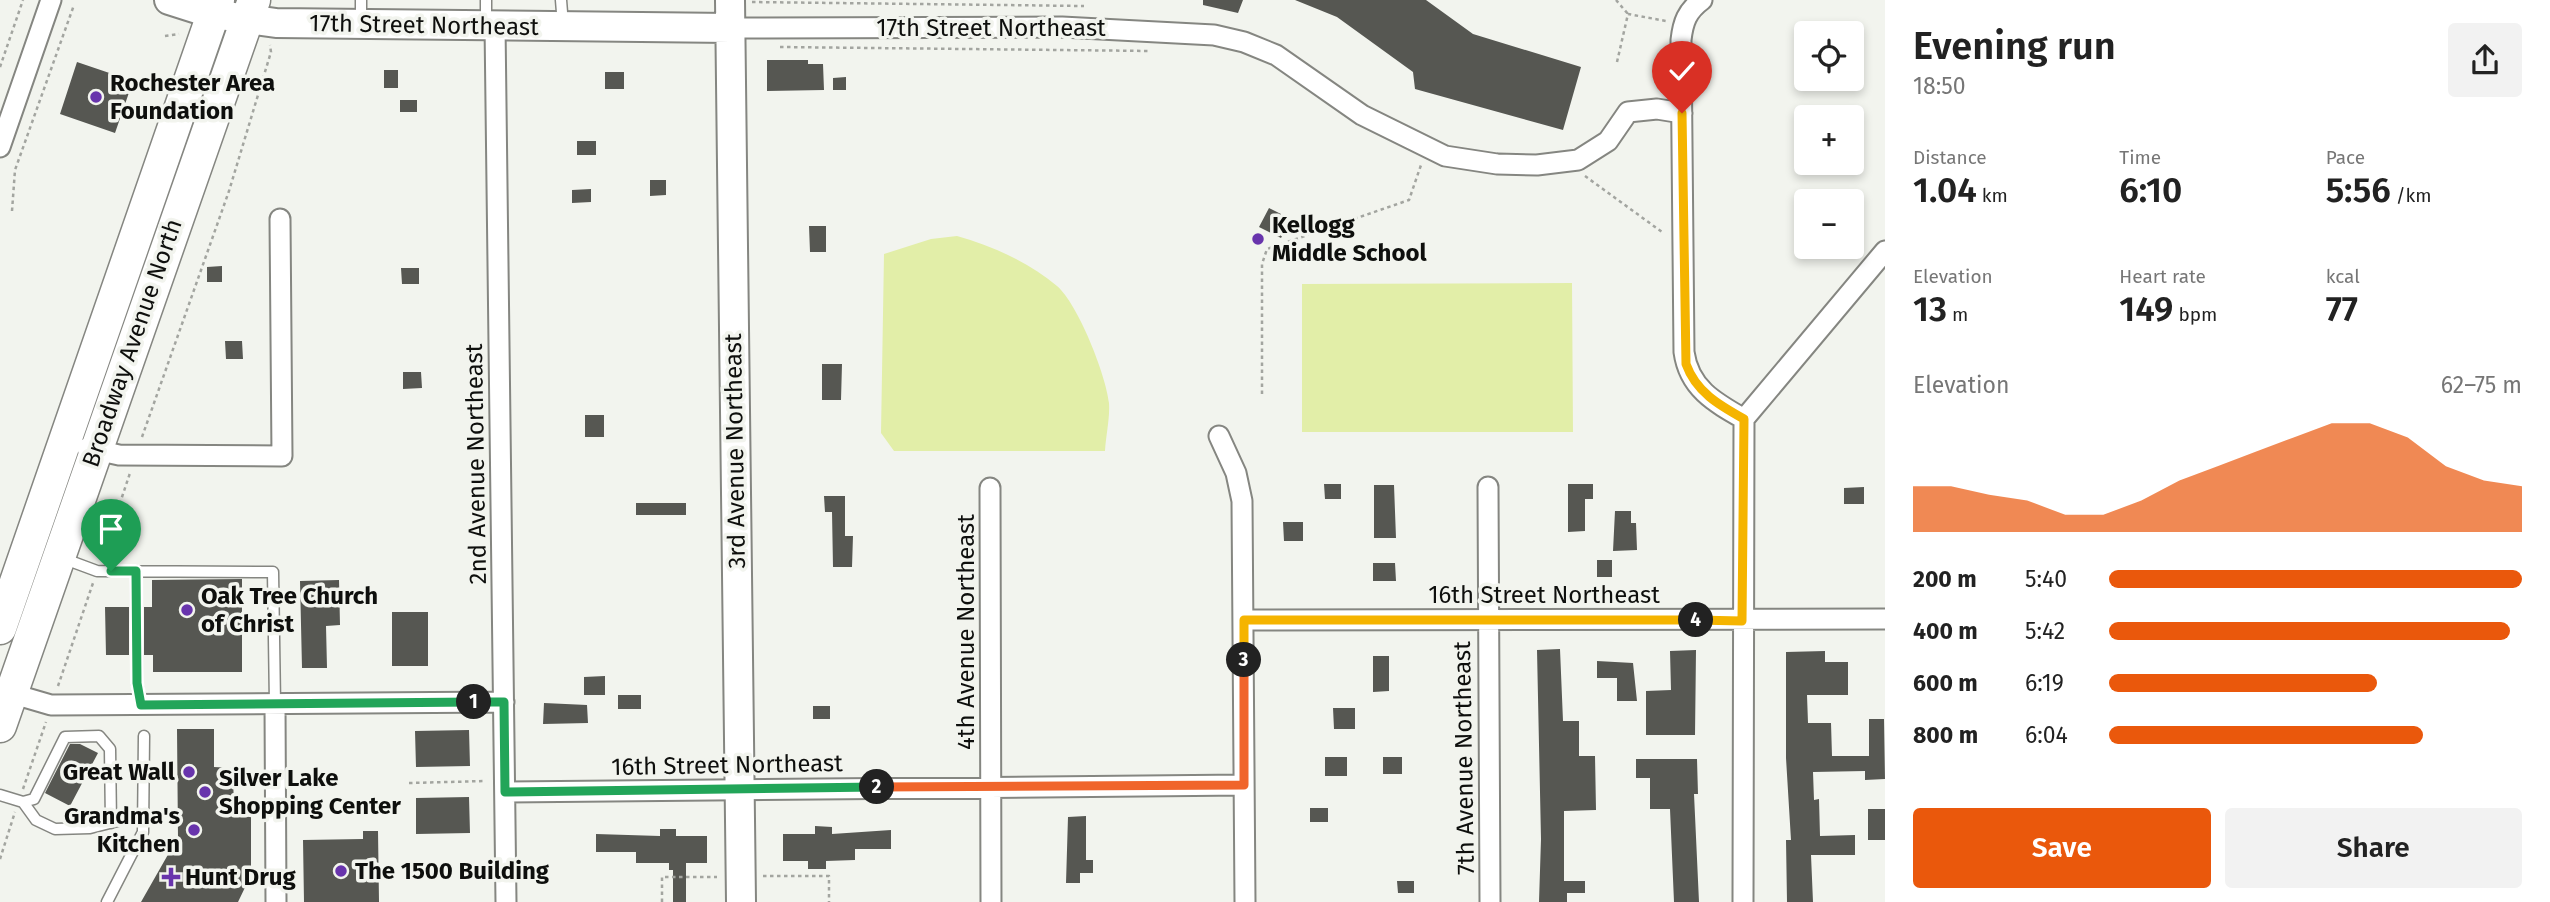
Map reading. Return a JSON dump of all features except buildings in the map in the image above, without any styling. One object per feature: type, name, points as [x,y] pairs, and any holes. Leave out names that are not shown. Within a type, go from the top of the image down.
[{"type":"main road","name":"Broadway Avenue North","points":[[0,628],[216,7]]},
{"type":"main road","name":"Broadway Avenue North","points":[[0,726],[5,692],[58,556],[94,451],[256,19]]},
{"type":"street","points":[[0,147],[51,0]]},
{"type":"street","name":"17th Street Northeast","points":[[169,0],[216,7],[276,23],[361,11],[489,17],[562,13],[730,28],[1062,27],[1180,33],[1244,41],[1276,55],[1362,115],[1427,148],[1445,156],[1497,164],[1537,165],[1578,160],[1608,141],[1628,112],[1657,109],[1682,113]]},
{"type":"street","points":[[1702,0],[1688,13],[1683,24],[1686,364],[1690,377],[1709,398],[1744,419]]},
{"type":"street","name":"3rd Avenue Northeast","points":[[741,1],[730,28],[741,902]]},
{"type":"street","name":"2nd Avenue Northeast","points":[[489,17],[506,902]]},
{"type":"street","points":[[65,440],[94,451],[136,455],[282,456],[280,219]]},
{"type":"street","points":[[1743,902],[1744,419],[1885,251]]},
{"type":"street","points":[[1219,436],[1236,473],[1241,494],[1245,902]]},
{"type":"street","name":"7th Avenue Northeast","points":[[1488,487],[1490,902]]},
{"type":"street","name":"4th Avenue Northeast","points":[[990,488],[991,902]]},
{"type":"street","name":"16th Street Northeast","points":[[1244,620],[1885,619]]},
{"type":"street","points":[[5,692],[51,705],[504,702]]},
{"type":"street","points":[[275,704],[276,902]]},
{"type":"street","name":"16th Street Northeast","points":[[505,792],[1244,785]]},
{"type":"lane","points":[[58,556],[97,571],[273,572],[275,704]]},
{"type":"lane","points":[[136,571],[137,683],[141,705]]},
{"type":"lane","points":[[0,795],[23,802],[33,799],[65,737],[99,736],[110,748],[111,823]]},
{"type":"lane","points":[[107,902],[142,839],[145,814],[144,736]]},
{"type":"lane","points":[[23,802],[36,820],[55,829],[90,828],[145,814]]},
{"type":"path","points":[[0,67],[23,0]]},
{"type":"path","points":[[1616,0],[1628,14],[1683,24]]},
{"type":"path","points":[[741,1],[1084,6]]},
{"type":"path","points":[[12,211],[15,170],[74,5]]},
{"type":"path","points":[[1617,62],[1628,14]]},
{"type":"path","points":[[136,455],[229,191],[271,52],[256,19]]},
{"type":"path","points":[[779,47],[1174,51],[1180,33]]},
{"type":"path","points":[[165,36],[179,34]]},
{"type":"path","points":[[1262,394],[1262,264],[1267,248],[1409,200],[1427,148]]},
{"type":"path","points":[[1565,161],[1662,232]]},
{"type":"path","points":[[409,783],[483,782]]},
{"type":"path","points":[[764,876],[829,876],[829,902]]},
{"type":"path","points":[[662,902],[662,877],[719,877]]},
{"type":"green space","points":[[957,236],[1022,262],[1057,286],[1074,308],[1097,358],[1107,391],[1109,409],[1105,451],[894,451],[881,433],[884,254],[931,239]]},
{"type":"green space","points":[[1572,283],[1573,432],[1302,432],[1302,284]]},
{"type":"place","name":"Rochester Area Foundation","points":[[96,97]]},
{"type":"place","name":"Kellogg Middle School","points":[[1258,239]]},
{"type":"place","name":"Oak Tree Church of Christ","points":[[187,610]]},
{"type":"place","name":"Great Wall","points":[[189,772]]},
{"type":"place","name":"Silver Lake Shopping Center","points":[[205,792]]},
{"type":"place","name":"Grandma's Kitchen","points":[[194,830]]},
{"type":"place","name":"The 1500 Building","points":[[341,871]]},
{"type":"place","name":"Hunt Drug","points":[[171,877]]},
{"type":"route","points":[[111,571],[136,571],[137,683],[141,705],[504,702],[505,792],[1244,785],[1244,620],[1742,621],[1744,419],[1709,398],[1698,387],[1690,377],[1684,352],[1682,113]]}]
